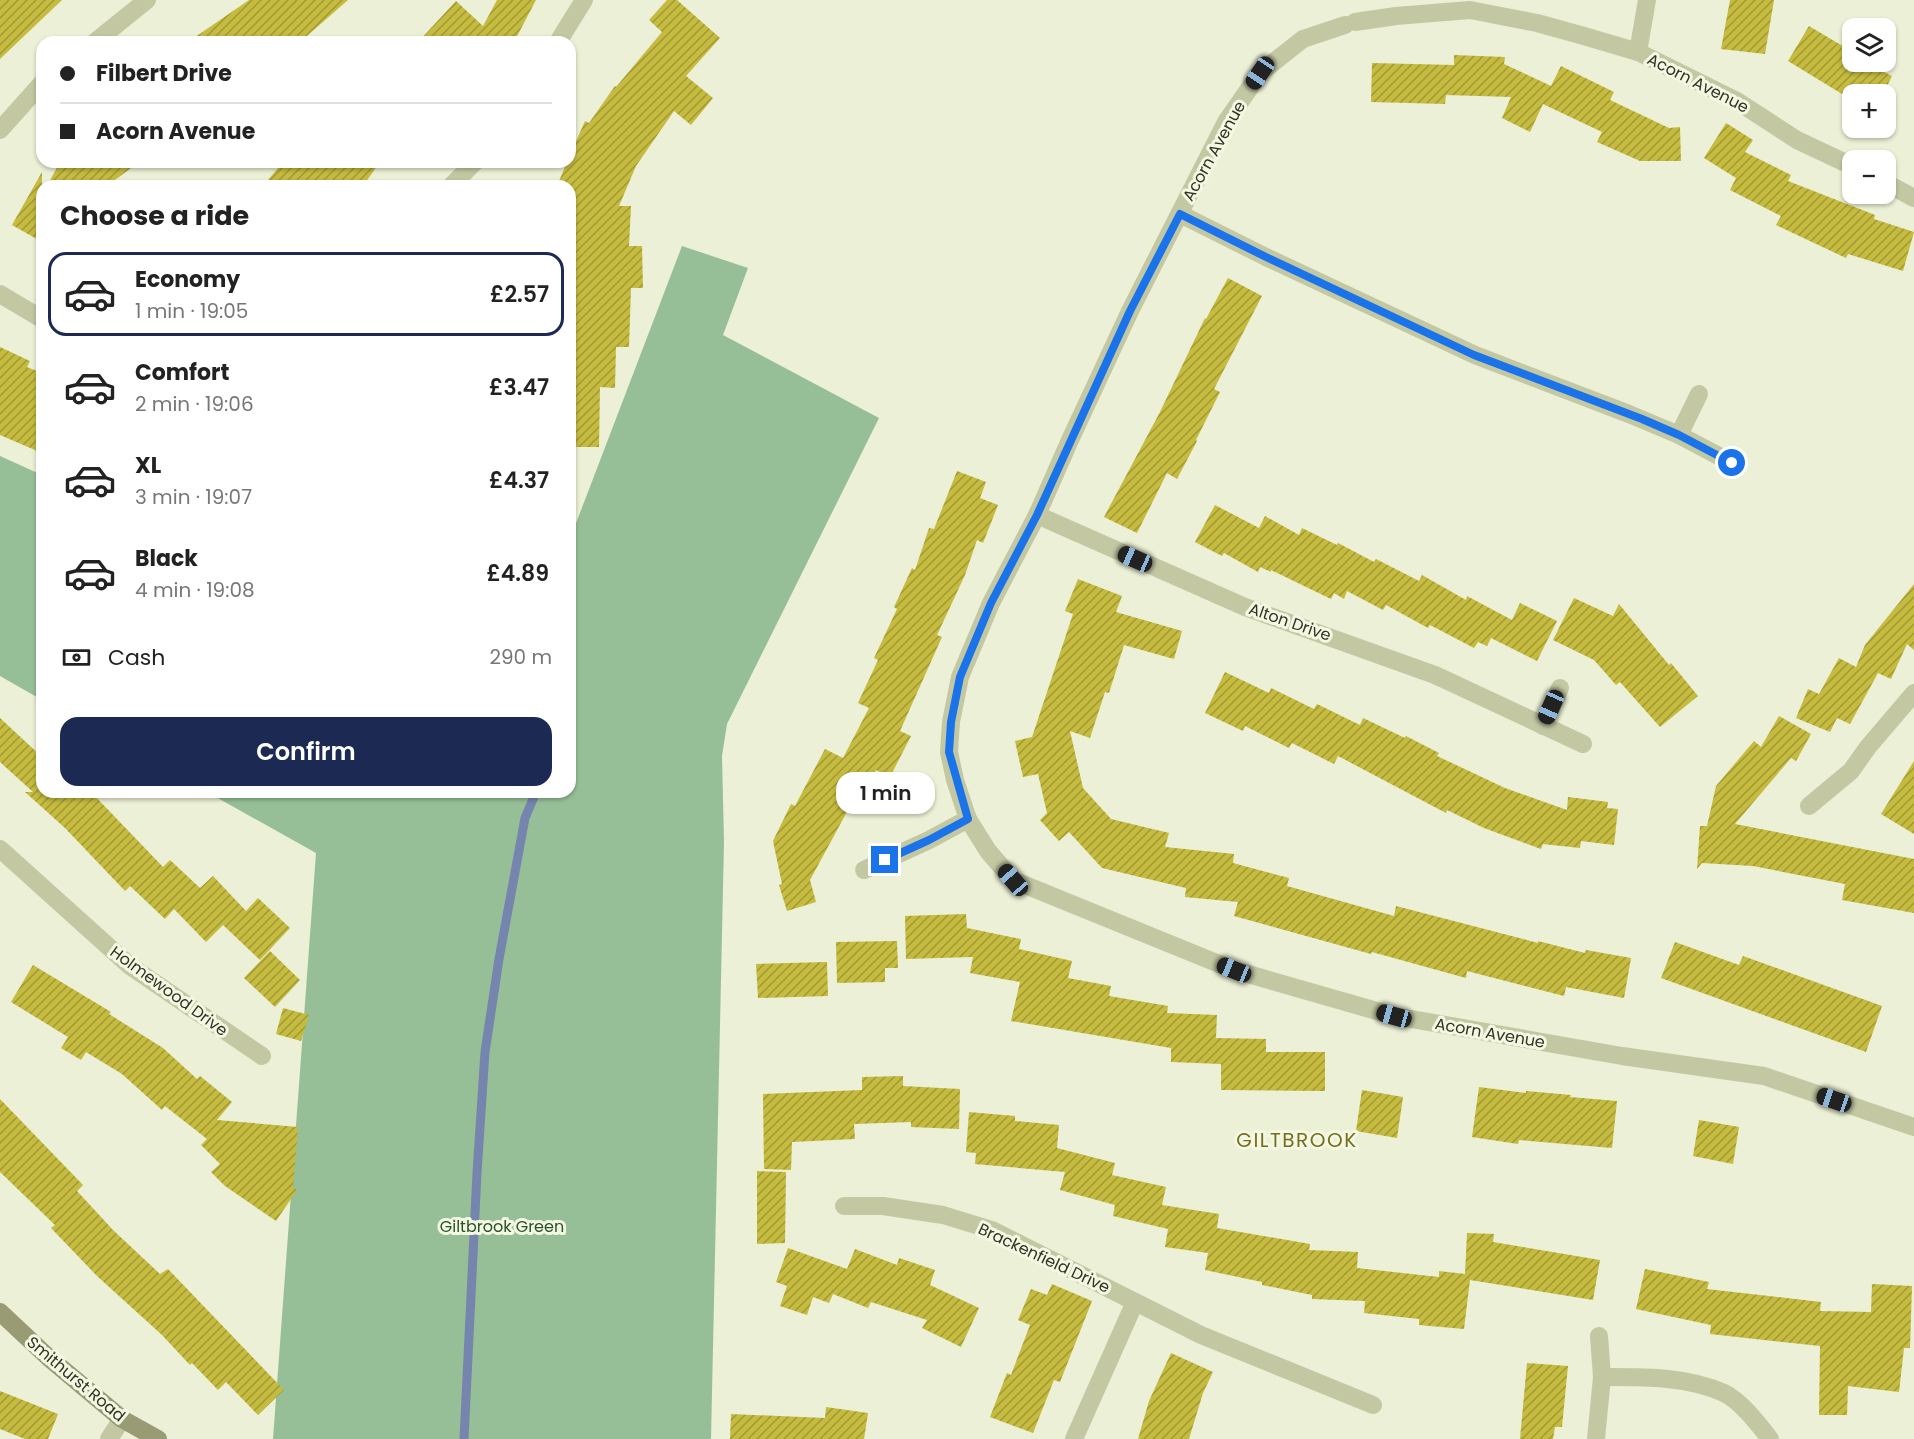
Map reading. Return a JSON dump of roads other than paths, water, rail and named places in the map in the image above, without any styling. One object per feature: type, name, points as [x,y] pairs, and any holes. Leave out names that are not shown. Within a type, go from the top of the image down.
[{"type":"street","points":[[102,36],[147,0]]},
{"type":"street","points":[[562,36],[584,0]]},
{"type":"street","points":[[1638,52],[1647,0]]},
{"type":"street","name":"Acorn Avenue","points":[[1842,161],[1797,140],[1737,101],[1638,52],[1537,23],[1470,10],[1396,16],[1350,23],[1303,39],[1260,73],[1226,122],[1130,311],[1037,515],[991,603],[960,677],[951,722],[949,752],[968,819],[988,851],[1013,880],[1234,970],[1394,1016],[1599,1052],[1764,1076],[1914,1127]]},
{"type":"street","points":[[0,130],[36,90]]},
{"type":"street","points":[[457,180],[469,168]]},
{"type":"street","points":[[1896,188],[1914,198]]},
{"type":"street","points":[[1180,214],[1474,355],[1629,414],[1679,435],[1732,463]]},
{"type":"street","points":[[0,294],[36,315]]},
{"type":"street","points":[[1679,435],[1699,394]]},
{"type":"street","name":"Alton Drive","points":[[1037,515],[1245,607],[1435,675],[1582,744]]},
{"type":"street","points":[[1543,726],[1560,688]]},
{"type":"street","points":[[1809,806],[1851,771],[1868,747],[1914,693]]},
{"type":"street","points":[[864,870],[968,819]]},
{"type":"street","name":"Holmewood Drive","points":[[0,849],[130,966],[262,1056]]},
{"type":"street","name":"Brackenfield Drive","points":[[844,1206],[883,1206],[943,1215],[992,1230],[1201,1335],[1373,1405]]},
{"type":"street","points":[[1074,1439],[1135,1302]]},
{"type":"street","name":"Smithurst Road","points":[[0,1312],[48,1358],[123,1419],[158,1439]]},
{"type":"street","points":[[1596,1439],[1602,1377],[1599,1336]]},
{"type":"street","points":[[1602,1377],[1649,1377],[1685,1381],[1726,1394],[1754,1419],[1770,1439]]},
{"type":"street","points":[[110,1439],[123,1419]]},
{"type":"waterway","points":[[464,1439],[485,1052],[499,959],[525,818],[533,798]]},
{"type":"district","name":"GILTBROOK","points":[[1297,1140]]},
{"type":"park label","name":"Giltbrook Green","points":[[502,1226]]}]
